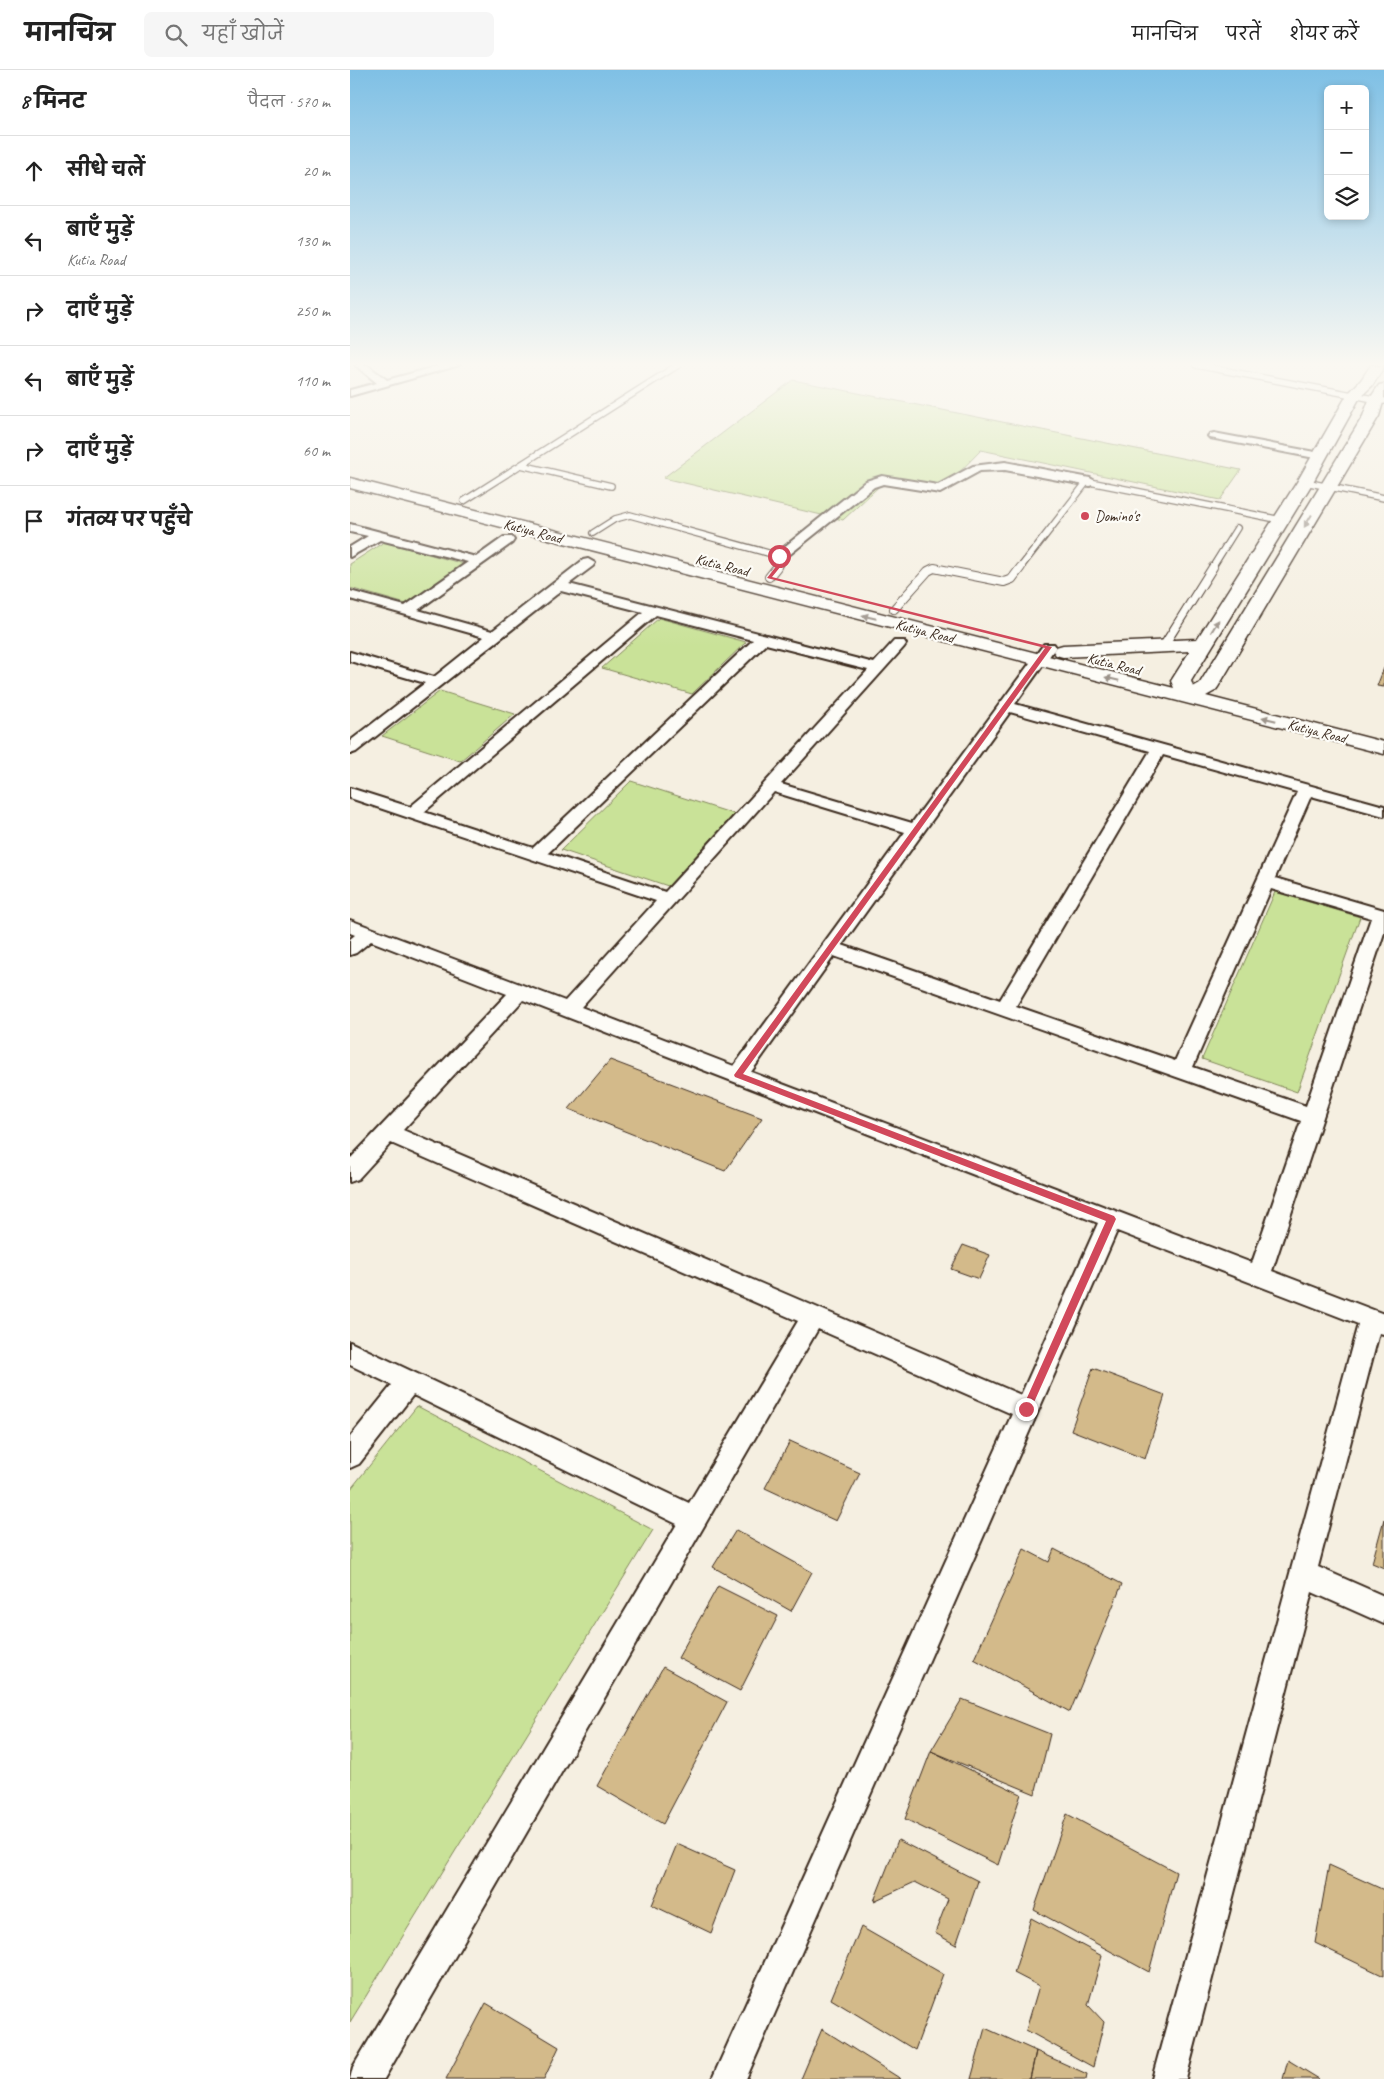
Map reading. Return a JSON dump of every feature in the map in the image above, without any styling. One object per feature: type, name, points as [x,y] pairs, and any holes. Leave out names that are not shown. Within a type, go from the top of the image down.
[{"type":"street","points":[[1318,459],[1181,681],[1188,698],[1208,688],[1345,459]]},
{"type":"street","points":[[779,556],[870,484],[882,480],[940,489],[977,468],[1005,466],[1090,482]]},
{"type":"street","name":"Kutia Road","points":[[350,472],[894,609],[1050,653],[1181,681],[1384,732]]},
{"type":"street","name":"Kutiya Road","points":[[350,483],[1050,653],[1188,698],[1384,748]]},
{"type":"street","points":[[350,494],[380,491]]},
{"type":"street","points":[[350,528],[477,562]]},
{"type":"street","points":[[350,554],[378,535]]},
{"type":"street","points":[[406,612],[508,540]]},
{"type":"street","points":[[350,749],[588,563]]},
{"type":"street","points":[[1242,584],[1267,590]]},
{"type":"street","points":[[559,586],[877,668]]},
{"type":"street","points":[[350,595],[494,636]]},
{"type":"street","points":[[413,814],[654,610]]},
{"type":"street","points":[[536,855],[763,639]]},
{"type":"street","points":[[568,1010],[899,644]]},
{"type":"street","points":[[738,1075],[1006,706],[1050,653],[1203,645]]},
{"type":"street","points":[[350,670],[357,658],[436,682]]},
{"type":"street","points":[[1006,706],[1384,811]]},
{"type":"street","points":[[1004,1009],[1159,749]]},
{"type":"street","points":[[770,786],[916,830]]},
{"type":"street","points":[[1181,1071],[1306,789]]},
{"type":"street","points":[[350,792],[668,899]]},
{"type":"street","points":[[1259,1276],[1382,916],[1265,881]]},
{"type":"street","points":[[350,949],[359,930],[1378,1321],[1303,1574],[1169,2079]]},
{"type":"street","points":[[830,948],[1313,1117]]},
{"type":"street","points":[[350,1173],[520,992]]},
{"type":"street","points":[[388,1132],[1026,1409]]},
{"type":"street","points":[[729,2079],[1111,1219]]},
{"type":"street","points":[[366,2079],[813,1316]]},
{"type":"street","points":[[350,1353],[694,1520]]},
{"type":"street","points":[[350,1456],[409,1382]]},
{"type":"street","points":[[1303,1574],[1384,1610]]},
{"type":"lane","points":[[464,501],[531,459]]},
{"type":"lane","points":[[521,465],[611,486]]},
{"type":"lane","points":[[894,609],[928,571],[934,568],[994,581],[1004,582],[1012,579],[1086,483],[1090,482],[1282,520]]},
{"type":"lane","points":[[1305,482],[1384,498]]},
{"type":"lane","points":[[593,533],[616,517],[630,515],[779,556],[784,560],[782,564],[768,577]]},
{"type":"lane","points":[[1163,647],[1237,528]]},
{"type":"green space","points":[[689,459],[972,459],[941,491],[887,479],[843,520],[663,478]]},
{"type":"green space","points":[[1023,459],[1185,459],[1241,470],[1220,500]]},
{"type":"green space","points":[[384,542],[464,564],[406,604],[350,588],[350,564]]},
{"type":"green space","points":[[659,618],[746,642],[692,694],[602,668]]},
{"type":"green space","points":[[440,691],[515,714],[460,761],[382,736]]},
{"type":"green space","points":[[631,781],[734,814],[668,886],[561,850]]},
{"type":"green space","points":[[1275,892],[1360,917],[1297,1092],[1202,1059]]},
{"type":"green space","points":[[417,1406],[653,1530],[350,2022],[350,1490]]},
{"type":"building","points":[[1384,668],[1384,687],[1377,686]]},
{"type":"building","points":[[610,1060],[762,1118],[725,1171],[569,1109]]},
{"type":"building","points":[[963,1245],[990,1255],[979,1279],[951,1269]]},
{"type":"building","points":[[1093,1368],[1165,1395],[1145,1459],[1071,1430]]},
{"type":"building","points":[[790,1441],[860,1473],[836,1521],[765,1488]]},
{"type":"building","points":[[1384,1519],[1384,1568],[1372,1563]]},
{"type":"building","points":[[736,1530],[812,1572],[791,1611],[713,1567]]},
{"type":"building","points":[[1024,1549],[1049,1562],[1054,1549],[1122,1584],[1070,1712],[974,1659]]},
{"type":"building","points":[[718,1586],[778,1616],[740,1691],[678,1658]]},
{"type":"building","points":[[663,1667],[727,1702],[663,1824],[597,1786]]},
{"type":"building","points":[[962,1699],[1050,1734],[1035,1794],[931,1751]]},
{"type":"building","points":[[931,1751],[1021,1794],[998,1865],[905,1819]]},
{"type":"building","points":[[1067,1814],[1176,1872],[1149,1972],[1034,1910]]},
{"type":"building","points":[[898,1840],[978,1881],[956,1945],[935,1933],[948,1899],[915,1882],[874,1901]]},
{"type":"building","points":[[677,1844],[735,1870],[711,1933],[652,1905]]},
{"type":"building","points":[[1329,1865],[1384,1890],[1384,1976],[1315,1943]]},
{"type":"building","points":[[1031,1918],[1102,1956],[1088,2005],[1104,2022],[1093,2067],[1026,2030],[1039,1986],[1014,1973]]},
{"type":"building","points":[[861,1927],[943,1974],[915,2050],[831,1999]]},
{"type":"building","points":[[486,2003],[559,2047],[544,2079],[446,2079]]},
{"type":"building","points":[[985,2028],[1036,2051],[1030,2079],[971,2079]]},
{"type":"building","points":[[822,2029],[901,2079],[801,2079]]},
{"type":"building","points":[[1036,2051],[1087,2074],[1086,2079],[1030,2079]]},
{"type":"building","points":[[1288,2060],[1319,2079],[1283,2079]]},
{"type":"place","name":"Domino's","points":[[1085,516]]},
{"type":"route","points":[[779,556],[784,560],[782,564],[768,577],[1049,647],[738,1075],[1111,1219],[1026,1409]]}]
